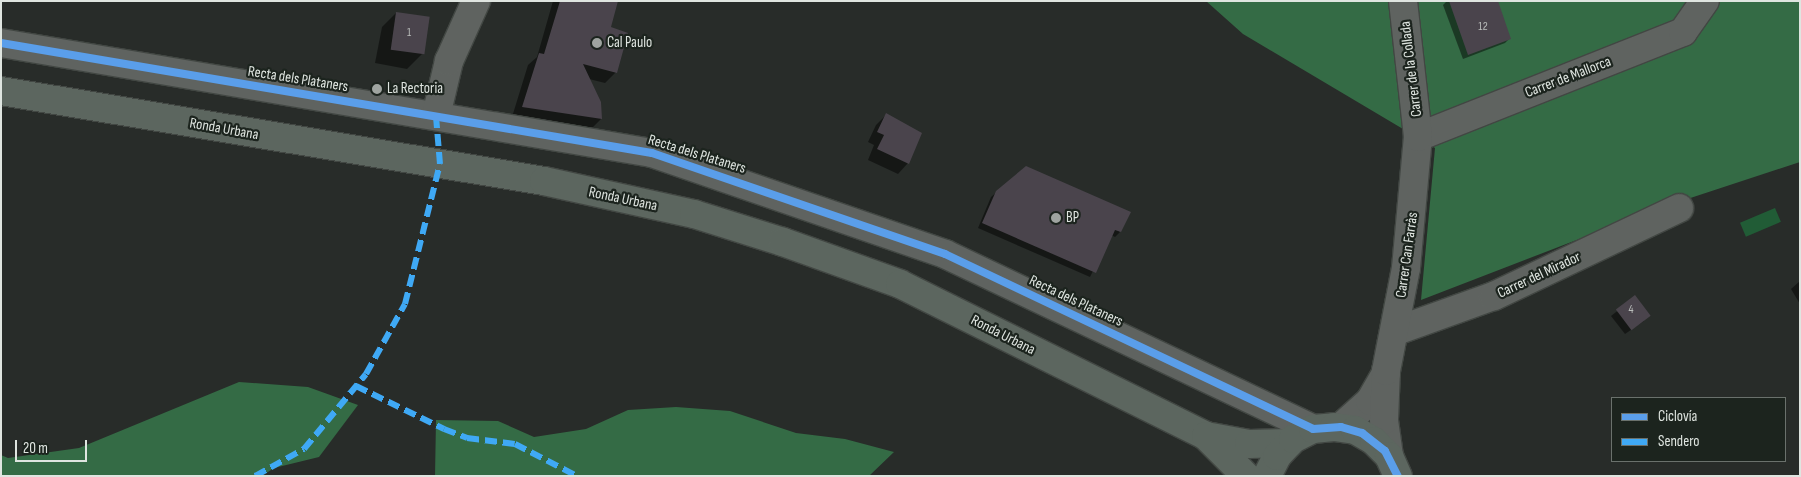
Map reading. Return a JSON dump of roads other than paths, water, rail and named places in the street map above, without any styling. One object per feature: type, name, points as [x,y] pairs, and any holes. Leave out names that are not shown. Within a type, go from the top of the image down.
[{"type":"main road","name":"Ronda Urbana","points":[[1,91],[544,181],[694,214],[783,242],[900,284],[1206,436],[1248,444],[1289,442]]},
{"type":"main road","name":"Ronda Urbana","points":[[1267,476],[1276,456],[1289,442],[1313,429],[1341,427],[1368,436],[1394,466]]},
{"type":"main road","name":"Ronda Urbana","points":[[1206,436],[1246,476]]},
{"type":"street","points":[[436,116],[449,61],[476,1]]},
{"type":"street","name":"Carrer de la Collada","points":[[1403,1],[1418,136]]},
{"type":"street","name":"Carrer de Mallorca","points":[[1418,136],[1683,32],[1705,1]]},
{"type":"street","name":"Recta dels Plataners","points":[[1,43],[652,152],[833,213],[945,254],[1313,429]]},
{"type":"street","name":"Carrer Can Farràs","points":[[1394,466],[1384,420],[1386,371],[1396,331],[1415,196],[1418,136]]},
{"type":"street","name":"Carrer del Mirador","points":[[1396,331],[1494,296],[1678,208]]},
{"type":"street","name":"Carrer Can Farràs","points":[[1341,427],[1370,401],[1386,371]]},
{"type":"place","name":"Cal Paulo","points":[[597,43]]},
{"type":"place","name":"La Rectoria","points":[[377,89]]},
{"type":"place","name":"BP","points":[[1056,218]]}]
